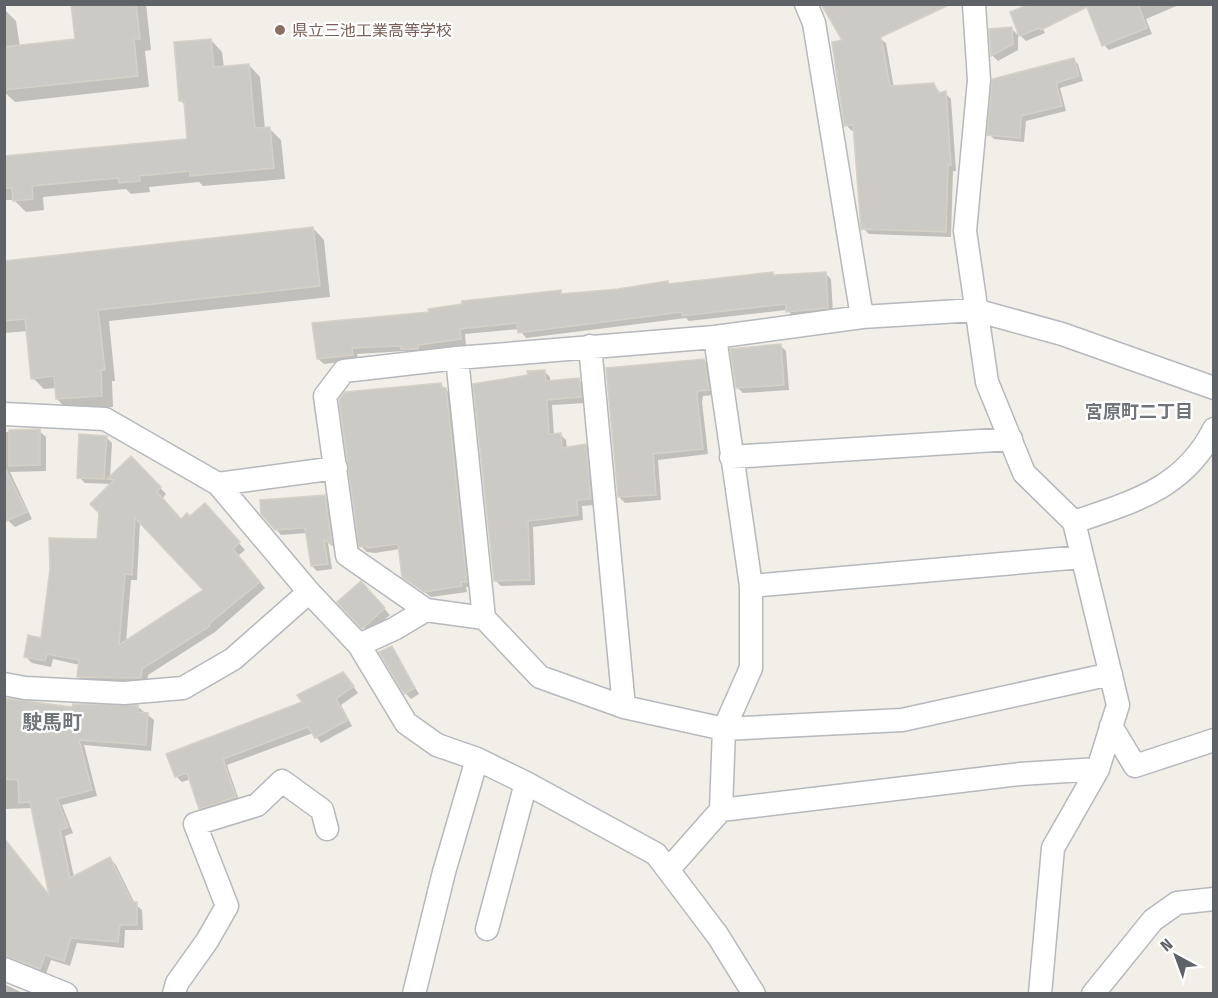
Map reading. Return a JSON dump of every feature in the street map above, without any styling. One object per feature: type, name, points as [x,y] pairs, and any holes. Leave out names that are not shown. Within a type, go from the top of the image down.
[{"type":"street","points":[[806,4],[814,23],[862,316]]},
{"type":"street","points":[[974,4],[979,80],[966,231],[975,310],[987,382],[1024,473],[1074,522],[1118,705],[1098,769],[1053,848],[1040,993]]},
{"type":"street","points":[[484,618],[426,610],[347,555],[325,396],[344,371],[457,358],[715,337],[862,316],[975,310],[1062,334],[1214,388]]},
{"type":"street","points":[[668,870],[721,810],[724,729],[751,668],[750,586],[715,337]]},
{"type":"street","points":[[590,346],[624,707]]},
{"type":"street","points":[[457,358],[484,618],[540,677],[624,707],[724,729],[902,720],[1111,674]]},
{"type":"street","points":[[4,414],[105,419],[218,484],[309,592],[359,645],[406,723],[437,745],[477,759],[526,783],[656,854],[718,936],[754,993]]},
{"type":"street","points":[[1074,522],[1147,497],[1177,476],[1205,446],[1214,429]]},
{"type":"street","points":[[731,457],[1011,439]]},
{"type":"street","points":[[218,484],[336,468]]},
{"type":"street","points":[[750,586],[1082,557]]},
{"type":"street","points":[[4,684],[25,688],[124,693],[183,688],[233,659],[309,592]]},
{"type":"street","points":[[359,645],[394,629],[426,610]]},
{"type":"street","points":[[1112,726],[1135,766],[1214,740]]},
{"type":"street","points":[[414,993],[444,872],[477,759]]},
{"type":"street","points":[[721,810],[1020,774],[1098,769]]},
{"type":"street","points":[[174,993],[177,983],[207,941],[227,906],[195,824],[257,806],[282,781],[322,810],[327,829]]},
{"type":"street","points":[[487,929],[526,783]]},
{"type":"street","points":[[1093,993],[1153,920],[1177,903],[1214,899]]},
{"type":"street","points":[[4,969],[66,993]]},
{"type":"building","points":[[71,4],[136,4],[140,39],[134,39],[138,76],[4,90],[4,47],[75,39]]},
{"type":"building","points":[[821,4],[951,4],[881,37],[890,86],[934,83],[938,93],[946,91],[951,165],[948,165],[946,232],[861,229],[853,125],[844,126],[832,42],[842,40]]},
{"type":"building","points":[[1030,4],[1138,4],[1147,28],[1102,46],[1087,7],[1041,30],[1040,28],[1019,36],[1010,12]]},
{"type":"building","points":[[1012,27],[1013,44],[991,56],[989,29]]},
{"type":"building","points":[[211,39],[214,67],[249,64],[255,128],[270,127],[274,168],[190,176],[190,171],[139,176],[140,181],[119,183],[118,178],[32,186],[33,199],[13,201],[12,188],[4,188],[4,156],[187,139],[184,101],[179,101],[174,42]]},
{"type":"building","points":[[1074,58],[1079,76],[1056,83],[1062,106],[1021,116],[1020,138],[987,135],[992,79]]},
{"type":"building","points":[[313,227],[320,286],[98,310],[105,370],[101,370],[102,396],[56,399],[54,376],[31,379],[25,319],[4,321],[4,261]]},
{"type":"building","points":[[773,272],[773,275],[826,272],[828,308],[786,312],[786,304],[682,316],[682,312],[518,333],[517,323],[460,329],[461,339],[418,345],[418,349],[401,349],[401,346],[352,348],[353,355],[317,359],[312,323],[429,312],[428,309],[462,304],[462,301],[561,290],[561,294],[618,289],[668,281],[668,284]]},
{"type":"building","points":[[781,344],[784,385],[736,388],[730,349]]},
{"type":"building","points":[[704,359],[709,390],[698,391],[697,395],[703,449],[653,454],[656,495],[618,497],[606,368]]},
{"type":"building","points":[[545,370],[546,381],[579,378],[581,397],[547,400],[549,434],[561,433],[562,448],[586,444],[591,499],[577,500],[578,515],[528,521],[530,580],[494,581],[473,384],[528,375],[527,371]]},
{"type":"building","points":[[441,383],[442,388],[446,388],[467,582],[461,582],[462,586],[424,592],[402,577],[398,544],[359,547],[339,400],[345,392]]},
{"type":"building","points":[[40,429],[40,465],[9,466],[9,430]]},
{"type":"building","points":[[79,434],[107,436],[104,479],[77,478]]},
{"type":"building","points":[[131,456],[161,487],[157,492],[181,519],[187,513],[190,516],[205,503],[240,542],[233,549],[260,582],[209,624],[210,626],[142,669],[141,678],[77,677],[79,660],[47,654],[45,661],[24,657],[28,635],[41,638],[50,569],[49,538],[97,539],[99,513],[90,504],[114,480],[107,479]],"holes":[[[135,518],[203,590],[119,645],[125,574],[132,575]]]},
{"type":"building","points":[[4,466],[27,512],[4,522]]},
{"type":"building","points":[[325,495],[332,544],[324,540],[328,564],[311,566],[305,528],[275,530],[261,514],[260,500]]},
{"type":"building","points":[[361,581],[385,608],[362,629],[337,602]]},
{"type":"building","points":[[392,646],[415,688],[404,694],[379,652]]},
{"type":"building","points":[[343,672],[354,686],[336,699],[348,720],[315,738],[308,727],[223,759],[236,797],[199,809],[187,773],[175,777],[166,754],[302,702],[297,695]]},
{"type":"building","points":[[4,698],[72,707],[73,704],[138,705],[138,712],[148,713],[146,745],[79,740],[92,790],[57,799],[68,827],[60,830],[70,878],[110,857],[132,902],[137,902],[137,925],[120,925],[118,942],[71,938],[64,961],[45,955],[40,969],[4,956],[4,838],[49,895],[30,802],[19,803],[18,780],[4,779]]},
{"type":"place","name":"県立三池工業高等学校","points":[[280,30]]},
{"type":"district","name":"宮原町二丁目","points":[[1139,412]]},
{"type":"district","name":"駛馬町","points":[[52,722]]}]
